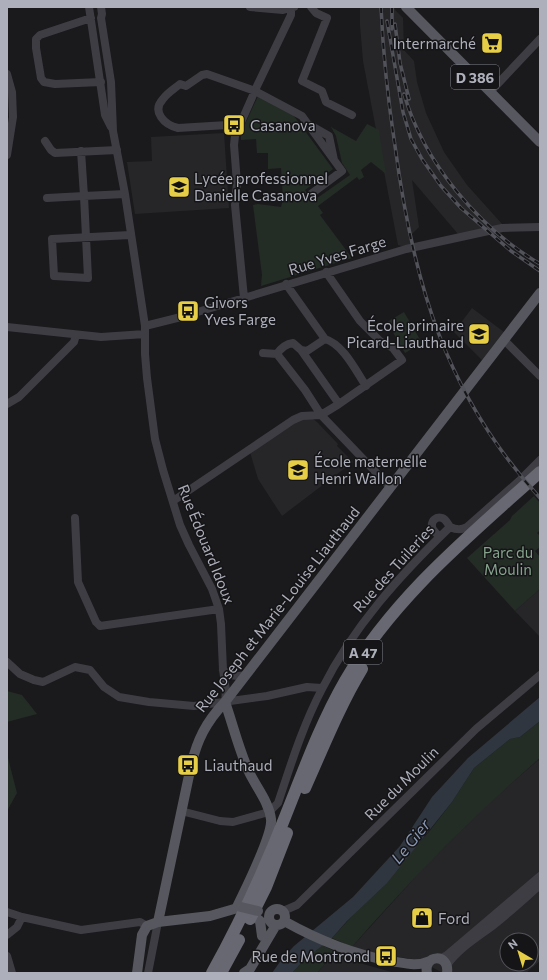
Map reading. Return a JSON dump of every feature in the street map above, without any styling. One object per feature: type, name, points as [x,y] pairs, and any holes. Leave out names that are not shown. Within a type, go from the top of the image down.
[{"type":"highway","name":"A 47","points":[[212,973],[255,890],[328,714],[345,681],[360,657],[386,622],[415,588],[438,565],[540,472]]},
{"type":"highway","name":"A 47","points":[[221,973],[266,887],[295,810],[334,722],[350,689],[371,654],[399,616],[442,570],[540,483]]},
{"type":"main road","name":"D 386","points":[[409,9],[540,142]]},
{"type":"main road","name":"Rue Joseph et Marie-Louise Liauthaud","points":[[158,922],[196,746],[203,730],[540,292]]},
{"type":"main road","points":[[225,702],[248,771],[269,812],[271,820],[270,828],[240,908]]},
{"type":"main road","points":[[137,973],[142,936],[147,926],[158,922],[210,916],[240,908],[272,917],[338,947],[372,958],[412,965],[424,963],[437,958],[446,969]]},
{"type":"main road","points":[[262,936],[260,921],[272,917]]},
{"type":"main road","points":[[244,973],[245,966],[272,917]]},
{"type":"main road","points":[[244,973],[250,968],[272,917]]},
{"type":"main road","points":[[412,965],[426,973],[426,967],[430,961]]},
{"type":"street","points":[[89,7],[105,115],[113,131]]},
{"type":"street","points":[[96,7],[101,18]]},
{"type":"street","points":[[101,7],[101,18],[111,82],[113,131]]},
{"type":"street","points":[[244,298],[235,205],[237,183],[234,145],[235,136],[293,8],[282,10],[250,7]]},
{"type":"street","points":[[311,7],[316,13],[327,18],[302,81],[322,92],[326,102],[352,115]]},
{"type":"street","points":[[91,18],[40,35],[36,40],[36,48],[41,78],[44,82],[55,84],[101,82]]},
{"type":"street","points":[[490,92],[540,39]]},
{"type":"street","points":[[7,74],[12,92],[13,117],[7,155]]},
{"type":"street","points":[[238,129],[227,125],[178,128],[172,127],[162,120],[159,114],[161,100],[180,84],[186,86],[202,75],[207,74],[255,91],[302,116],[342,171],[311,194]]},
{"type":"street","name":"Rue Édouard Idoux","points":[[113,131],[145,330],[147,378],[155,439],[180,525],[212,589],[219,609],[223,670],[226,690],[225,702]]},
{"type":"street","points":[[45,141],[55,153],[117,150]]},
{"type":"street","points":[[81,151],[84,196],[86,237],[88,278],[54,276],[52,239],[86,237],[130,235]]},
{"type":"street","points":[[48,198],[124,194]]},
{"type":"street","name":"Rue Yves Farge","points":[[7,327],[101,337],[145,330],[168,321],[286,284],[406,249],[502,228],[540,227]]},
{"type":"street","points":[[173,501],[294,420],[302,416],[320,415],[366,386],[402,360],[393,348],[380,341],[360,321],[326,272]]},
{"type":"street","points":[[286,284],[325,338],[333,341],[340,348],[366,386]]},
{"type":"street","points":[[7,404],[20,397],[74,342],[76,335]]},
{"type":"street","points":[[301,350],[307,351],[325,338]]},
{"type":"street","points":[[504,340],[540,376]]},
{"type":"street","points":[[277,354],[280,349],[287,344],[293,343],[301,350],[339,404]]},
{"type":"street","points":[[263,353],[277,354],[305,390],[320,415],[390,487]]},
{"type":"street","name":"Rue des Tuileries","points":[[269,812],[278,803],[307,721],[322,688],[354,637],[384,596],[450,527],[456,530],[467,527],[519,481],[540,460]]},
{"type":"street","points":[[440,537],[432,528],[432,524],[435,519],[439,517],[444,519],[450,527]]},
{"type":"street","points":[[75,518],[78,582],[96,622],[100,626],[219,609]]},
{"type":"street","points":[[7,662],[20,674],[34,680],[43,682],[75,667],[90,670],[104,687],[119,697],[149,702],[194,706],[267,696],[307,688],[322,688]]},
{"type":"street","points":[[223,670],[231,676],[237,677],[246,675]]},
{"type":"street","name":"Rue du Moulin","points":[[272,917],[297,905],[476,729],[540,675]]},
{"type":"street","points":[[181,811],[220,821],[233,822],[269,812]]},
{"type":"street","points":[[446,969],[447,955],[540,876]]},
{"type":"street","points":[[446,969],[451,959],[540,885]]},
{"type":"street","points":[[7,912],[22,917],[81,930],[140,922],[147,926]]},
{"type":"street","points":[[7,935],[17,927],[22,917]]},
{"type":"street","points":[[148,973],[158,922]]},
{"type":"street","points":[[7,956],[12,973]]},
{"type":"shaded area","points":[[360,7],[394,7],[403,18],[404,50],[414,61],[417,82],[426,113],[444,152],[467,185],[503,225],[458,234],[412,180],[419,227],[412,234],[413,243],[405,247],[398,245],[363,61]]},
{"type":"shaded area","name":"Lycée professionnel Danielle Casanova","points":[[224,133],[229,208],[135,214],[127,162],[152,161],[151,137]]},
{"type":"shaded area","name":"École primaire Picard-Liauthaud","points":[[472,308],[504,332],[482,360],[454,332]]},
{"type":"shaded area","name":"École maternelle Henri Wallon","points":[[312,418],[338,444],[337,446],[353,462],[282,516],[258,479],[250,452],[299,420]]},
{"type":"shaded area","points":[[540,589],[540,637],[515,611]]},
{"type":"shaded area","points":[[538,760],[540,762],[540,961],[539,962],[539,932],[499,932],[499,972],[527,972],[526,973],[443,973],[418,960],[369,952],[352,947],[428,863],[491,801]]},
{"type":"shaded area","points":[[334,951],[349,960],[395,973],[317,973],[331,957]]},
{"type":"green space","points":[[258,96],[291,112],[333,169],[305,190],[313,201],[350,175],[342,163],[336,136],[331,127],[356,141],[367,124],[379,130],[386,174],[371,162],[361,170],[364,177],[359,180],[357,177],[318,206],[323,213],[320,215],[352,258],[261,286],[262,275],[253,205],[258,204],[281,207],[283,199],[281,168],[268,169],[268,153],[257,153],[256,139],[241,140],[241,133]]},
{"type":"green space","points":[[404,312],[422,343],[405,353],[387,322]]},
{"type":"green space","name":"Parc du Moulin","points":[[534,496],[540,503],[540,530],[537,533],[540,536],[540,547],[535,551],[540,557],[540,589],[515,611],[467,558],[510,520],[512,516]]},
{"type":"green space","points":[[7,691],[22,695],[37,714],[7,722]]},
{"type":"green space","points":[[540,721],[540,758],[490,803],[442,850],[352,947],[332,938],[428,833],[452,802],[474,768],[510,739],[520,737]]},
{"type":"green space","points":[[7,754],[17,793],[7,811]]},
{"type":"green space","points":[[322,945],[334,951],[331,957],[317,973],[292,973],[304,960]]},
{"type":"water","name":"Le Gier","points":[[540,697],[540,721],[520,737],[510,739],[474,768],[452,802],[387,883],[347,921],[332,938],[304,960],[292,973],[272,973],[294,946],[353,897],[400,846],[432,797],[468,758]]},
{"type":"railway","points":[[381,7],[392,129],[412,243],[424,289],[439,334],[457,377],[480,418],[507,459],[540,498]]},
{"type":"railway","points":[[392,7],[392,29]]},
{"type":"railway","points":[[387,21],[403,112],[411,139],[422,159],[441,186],[461,208],[511,251],[540,271]]},
{"type":"railway","points":[[395,24],[400,63],[409,99]]},
{"type":"railway","points":[[404,94],[413,120],[425,145],[440,169],[457,191],[475,213],[496,232],[517,249],[540,264]]},
{"type":"place","name":"Intermarché","points":[[492,43]]},
{"type":"place","name":"Casanova","points":[[234,125]]},
{"type":"place","name":"Lycée professionnel Danielle Casanova","points":[[179,187]]},
{"type":"place","name":"Givors Yves Farge","points":[[188,311]]},
{"type":"place","name":"École primaire Picard-Liauthaud","points":[[479,334]]},
{"type":"place","name":"École maternelle Henri Wallon","points":[[298,470]]},
{"type":"place","name":"Liauthaud","points":[[188,765]]},
{"type":"place","name":"Ford","points":[[422,918]]},
{"type":"place","name":"Rue de Montrond","points":[[386,956]]}]
